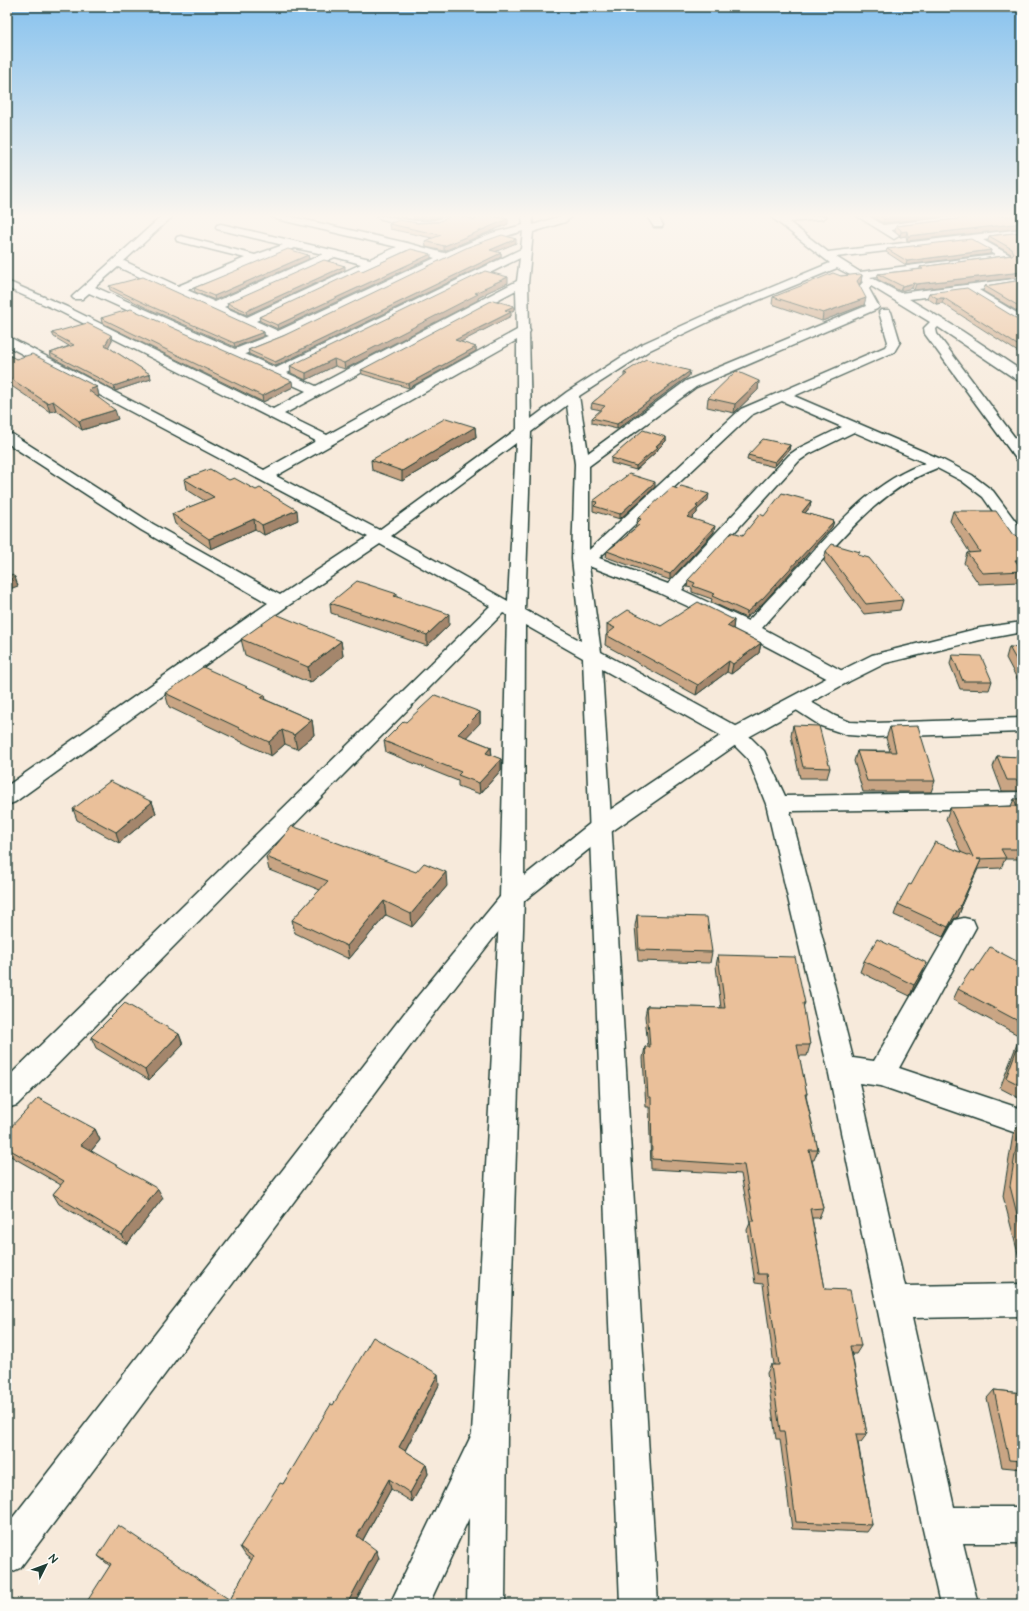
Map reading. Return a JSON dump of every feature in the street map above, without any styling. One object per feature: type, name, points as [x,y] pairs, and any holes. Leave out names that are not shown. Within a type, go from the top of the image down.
[{"type":"street","points":[[23,291],[63,309],[327,441]]},
{"type":"street","points":[[63,309],[84,291]]},
{"type":"street","points":[[95,291],[317,391]]},
{"type":"street","points":[[182,291],[279,336]]},
{"type":"street","points":[[216,306],[249,291]]},
{"type":"street","points":[[247,321],[311,291]]},
{"type":"street","points":[[234,354],[295,329],[374,291]]},
{"type":"street","points":[[276,373],[442,291]]},
{"type":"street","points":[[273,414],[507,291]]},
{"type":"street","points":[[486,1604],[489,1435],[512,898],[509,609],[524,431],[522,291]]},
{"type":"street","points":[[7,797],[280,603],[380,537],[572,395],[646,347],[773,291]]},
{"type":"street","points":[[584,559],[742,415],[751,409],[890,349],[894,342],[879,310],[865,291]]},
{"type":"street","points":[[888,291],[898,297],[930,325],[1022,377]]},
{"type":"street","points":[[898,297],[943,291]]},
{"type":"street","points":[[973,291],[1022,321]]},
{"type":"street","points":[[1004,310],[1022,308]]},
{"type":"street","points":[[582,464],[691,384],[879,310],[900,317]]},
{"type":"street","points":[[930,325],[931,334],[1022,457]]},
{"type":"street","points":[[295,329],[309,333]]},
{"type":"street","points":[[265,476],[524,331]]},
{"type":"street","points":[[324,338],[354,347]]},
{"type":"street","points":[[7,341],[380,537],[736,735],[757,756],[777,804],[842,1069],[940,1525],[959,1604]]},
{"type":"street","points":[[369,352],[384,357]]},
{"type":"street","points":[[572,395],[582,464],[584,559],[592,655],[639,1604]]},
{"type":"street","points":[[782,396],[938,463],[967,478],[988,494],[1022,541]]},
{"type":"street","points":[[672,591],[794,458],[804,451],[853,427]]},
{"type":"street","points":[[7,438],[147,527],[280,603]]},
{"type":"street","points":[[751,629],[870,500],[900,479],[918,470],[938,463]]},
{"type":"street","points":[[584,559],[672,591],[751,629],[841,678]]},
{"type":"street","points":[[7,1096],[509,609]]},
{"type":"street","points":[[7,1555],[422,1010],[512,898],[600,828],[736,735],[841,678],[879,659],[980,634],[1022,627]]},
{"type":"street","points":[[797,702],[828,720],[848,728],[875,730],[1022,725]]},
{"type":"street","points":[[777,804],[1022,800]]},
{"type":"street","points":[[881,1074],[964,927]]},
{"type":"street","points":[[842,1069],[881,1074],[1022,1122]]},
{"type":"street","points":[[892,1302],[1022,1300]]},
{"type":"street","points":[[409,1604],[489,1435]]},
{"type":"street","points":[[940,1525],[1022,1525]]},
{"type":"building","points":[[120,291],[174,291],[264,332],[234,343]]},
{"type":"building","points":[[202,291],[225,291],[214,296]]},
{"type":"building","points":[[254,291],[290,291],[246,311],[227,303]]},
{"type":"building","points":[[314,291],[350,291],[277,325],[259,317]]},
{"type":"building","points":[[376,291],[422,291],[275,362],[248,350],[283,336]]},
{"type":"building","points":[[444,291],[479,291],[475,293],[478,294],[344,363],[334,359],[306,373],[290,366]]},
{"type":"building","points":[[788,291],[862,291],[866,298],[823,313],[773,297]]},
{"type":"building","points":[[943,291],[972,291],[1019,320],[1022,320],[1022,348],[944,298],[937,298],[929,293]]},
{"type":"building","points":[[994,291],[1022,291],[1022,308]]},
{"type":"building","points":[[493,300],[514,306],[505,310],[511,312],[455,340],[476,347],[408,384],[361,370]]},
{"type":"building","points":[[131,309],[292,381],[262,396],[101,318]]},
{"type":"building","points":[[87,323],[111,335],[105,345],[150,374],[114,386],[50,353],[74,345],[52,333]]},
{"type":"building","points":[[32,354],[97,387],[88,390],[115,410],[79,421],[53,401],[47,403],[7,376],[7,356],[9,355],[16,359]]},
{"type":"building","points":[[646,359],[690,371],[617,424],[592,418],[605,406],[592,403],[627,374],[624,373]]},
{"type":"building","points":[[736,371],[759,381],[735,404],[708,398]]},
{"type":"building","points":[[446,418],[475,427],[402,471],[371,460]]},
{"type":"building","points":[[643,430],[666,437],[656,446],[658,447],[636,466],[611,458]]},
{"type":"building","points":[[763,439],[790,445],[775,462],[748,455]]},
{"type":"building","points":[[210,469],[229,480],[234,478],[256,490],[260,488],[297,510],[262,525],[254,519],[209,539],[172,514],[214,497],[184,479]]},
{"type":"building","points":[[629,474],[655,482],[620,514],[594,506],[598,502],[593,501]]},
{"type":"building","points":[[681,486],[709,494],[687,517],[715,526],[670,574],[607,551],[639,525],[636,524],[641,519],[638,518],[672,487],[678,489]]},
{"type":"building","points":[[782,493],[811,501],[802,512],[834,521],[763,598],[747,612],[712,596],[715,594],[693,586],[695,583],[688,580],[732,532],[743,535],[760,514],[764,516]]},
{"type":"building","points":[[953,511],[996,511],[1013,535],[1016,535],[1022,542],[1022,560],[1015,560],[1022,571],[983,573],[967,553],[980,552]]},
{"type":"building","points":[[832,544],[860,552],[858,555],[869,558],[903,600],[866,604],[826,551]]},
{"type":"building","points":[[7,572],[15,577],[7,581]]},
{"type":"building","points":[[357,581],[397,594],[394,596],[449,614],[427,635],[330,603]]},
{"type":"building","points":[[698,602],[734,620],[727,626],[761,643],[733,664],[729,661],[698,685],[606,635],[615,628],[607,624],[628,610],[661,626]]},
{"type":"building","points":[[276,614],[341,641],[308,667],[241,639]]},
{"type":"building","points":[[1009,647],[1022,648],[1022,670]]},
{"type":"building","points":[[952,655],[981,656],[992,681],[963,681]]},
{"type":"building","points":[[203,667],[265,695],[261,698],[312,720],[294,735],[282,730],[269,742],[165,693]]},
{"type":"building","points":[[435,695],[480,712],[458,734],[491,747],[486,753],[501,759],[479,783],[458,775],[461,772],[384,741],[404,721],[406,722]]},
{"type":"building","points":[[793,725],[819,726],[830,768],[803,767]]},
{"type":"building","points":[[918,726],[935,781],[867,781],[857,751],[896,752],[890,727]]},
{"type":"building","points":[[997,756],[1022,757],[1022,780],[1007,780]]},
{"type":"building","points":[[110,781],[152,802],[116,832],[73,809]]},
{"type":"building","points":[[1014,799],[1022,799],[1022,849],[1001,849],[1006,858],[977,859],[981,860],[960,906],[962,907],[958,909],[948,927],[898,904],[909,884],[911,885],[935,842],[973,857],[950,808],[1017,806]]},
{"type":"building","points":[[292,826],[416,872],[424,863],[446,872],[411,914],[384,901],[347,946],[292,920],[328,881],[266,857]]},
{"type":"building","points":[[637,915],[707,917],[712,952],[639,950]]},
{"type":"building","points":[[877,939],[927,963],[914,985],[864,961]]},
{"type":"building","points":[[990,947],[1022,964],[1022,1023],[958,989],[971,970],[974,971]]},
{"type":"building","points":[[718,955],[795,957],[805,1003],[803,1003],[810,1045],[797,1045],[807,1094],[805,1094],[818,1150],[809,1150],[823,1208],[810,1209],[825,1289],[850,1290],[861,1346],[850,1346],[867,1434],[856,1434],[872,1525],[796,1522],[784,1431],[780,1431],[771,1365],[779,1365],[766,1274],[758,1274],[750,1221],[754,1221],[744,1165],[652,1159],[651,1097],[648,1097],[645,1047],[650,1047],[647,1006],[725,1008]]},
{"type":"building","points":[[125,1003],[179,1034],[145,1070],[91,1037]]},
{"type":"building","points":[[1022,1035],[1022,1086],[1006,1078]]},
{"type":"building","points":[[38,1098],[95,1129],[81,1145],[158,1189],[122,1235],[53,1194],[64,1181],[7,1148],[7,1131]]},
{"type":"building","points":[[1020,1123],[1022,1124],[1022,1234],[1010,1186]]},
{"type":"building","points":[[373,1337],[438,1374],[399,1447],[426,1464],[410,1493],[389,1479],[357,1536],[376,1550],[347,1604],[86,1603],[111,1564],[98,1556],[118,1525],[230,1600],[253,1557],[240,1547],[280,1483],[283,1484],[331,1404],[333,1405]]},
{"type":"building","points":[[994,1390],[1022,1393],[1022,1461],[1009,1460]]}]
